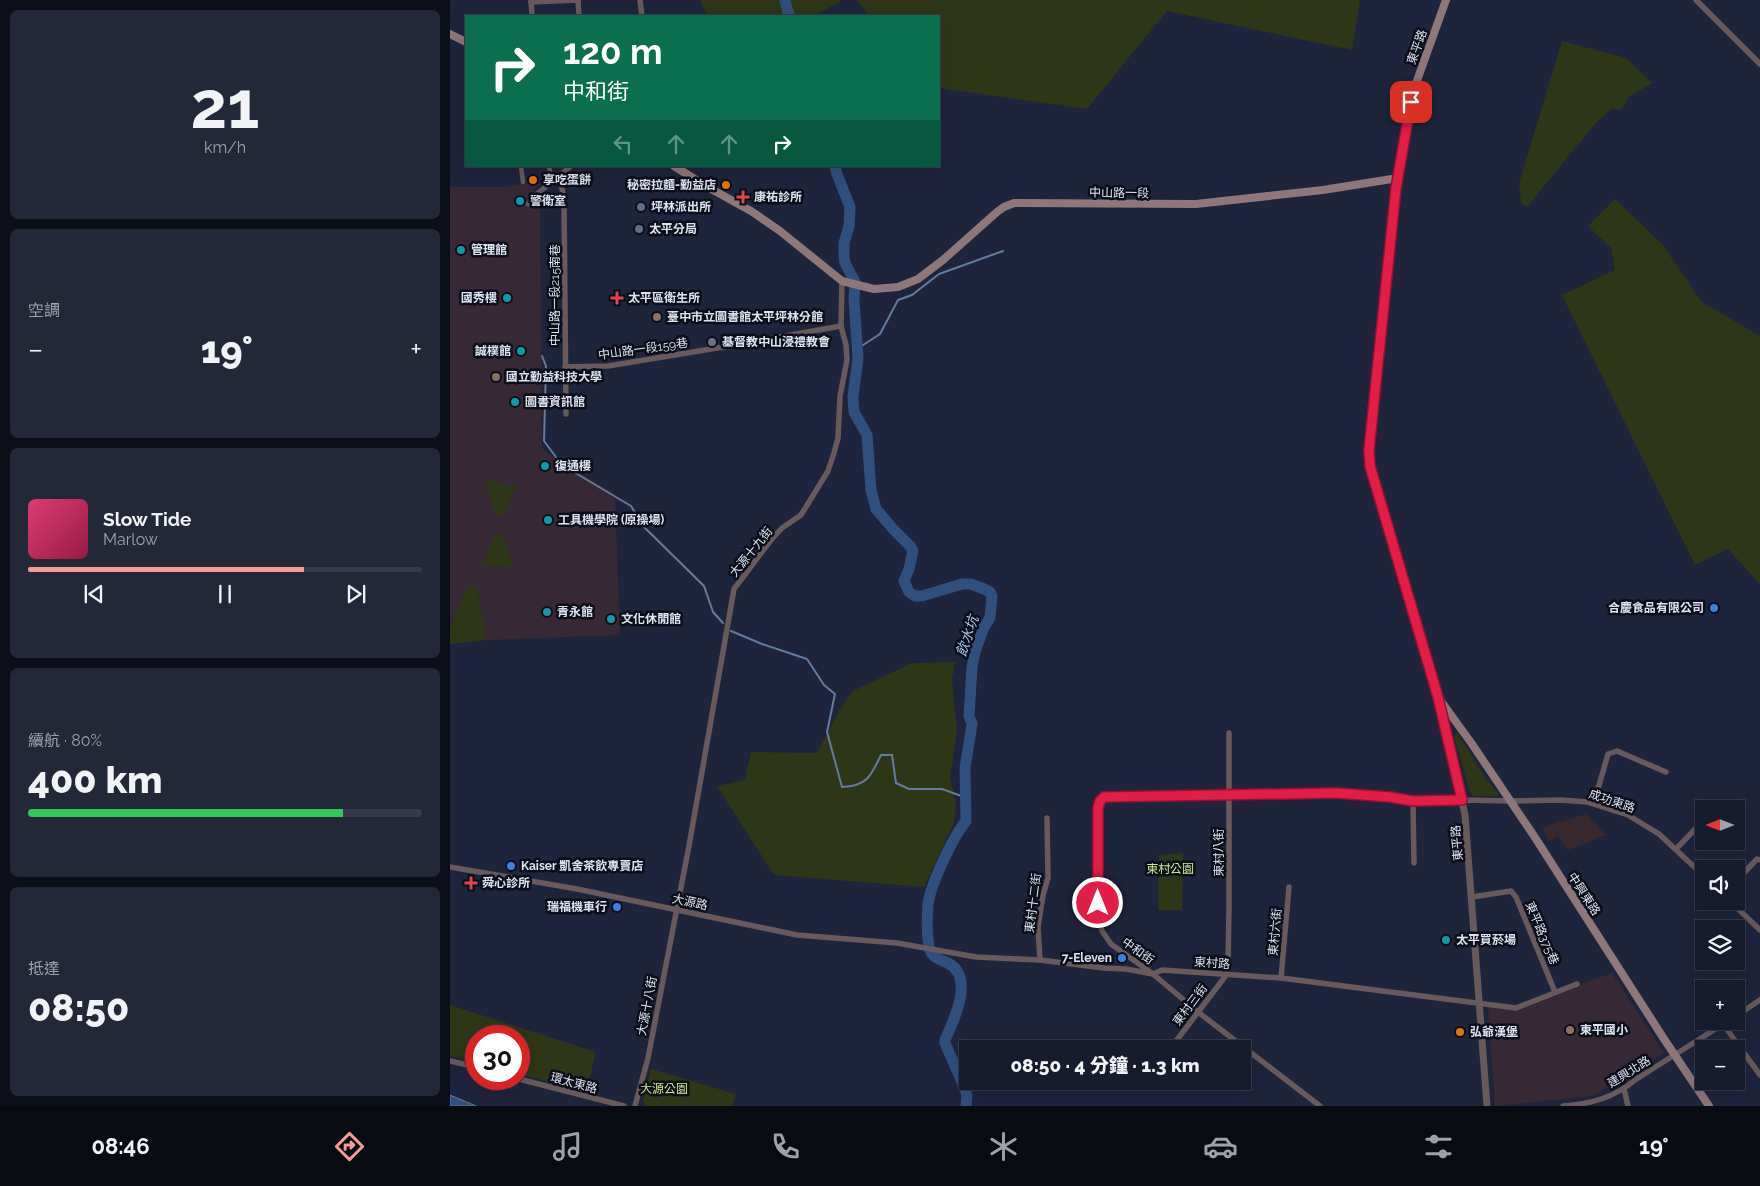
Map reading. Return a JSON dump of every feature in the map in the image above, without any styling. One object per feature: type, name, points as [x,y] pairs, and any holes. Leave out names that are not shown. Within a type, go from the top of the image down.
[{"type":"main road","name":"東平路","points":[[1438,697],[1370,466],[1369,450],[1398,178],[1412,95],[1446,0]]},
{"type":"main road","points":[[450,34],[465,42]]},
{"type":"main road","points":[[676,167],[751,211],[792,240],[843,281]]},
{"type":"main road","name":"中山路一段","points":[[843,281],[874,289],[898,287],[918,279],[943,260],[997,212],[1014,203],[1196,204],[1323,190],[1398,178]]},
{"type":"main road","name":"中興東路","points":[[1438,697],[1511,802],[1709,1106]]},
{"type":"street","points":[[532,15],[531,1],[578,0],[579,15]]},
{"type":"street","points":[[640,0],[642,15]]},
{"type":"street","points":[[1696,0],[1759,61]]},
{"type":"street","points":[[521,167],[523,182]]},
{"type":"street","points":[[549,167],[552,183]]},
{"type":"street","points":[[528,204],[536,194],[570,167]]},
{"type":"street","name":"中山路一段215南巷","points":[[560,176],[564,201],[566,414]]},
{"type":"street","name":"大源十九街","points":[[676,910],[734,589],[782,528],[801,516],[828,471],[838,438],[840,396],[847,360],[846,345],[841,326],[843,281]]},
{"type":"street","name":"中山路一段159巷","points":[[565,367],[617,364],[841,326]]},
{"type":"street","name":"東平路","points":[[1438,697],[1466,815],[1487,1106]]},
{"type":"street","name":"東村八街","points":[[1227,974],[1229,733]]},
{"type":"street","points":[[1594,804],[1608,754],[1617,751],[1666,772]]},
{"type":"street","name":"中和街","points":[[1320,1106],[1198,1012],[1153,974],[1111,944],[1102,931],[1099,918],[1097,810],[1100,801],[1104,797],[1110,796],[1351,793],[1413,801],[1462,800]]},
{"type":"street","name":"成功東路","points":[[1462,800],[1511,802],[1561,800],[1594,804],[1633,818],[1659,834],[1695,868]]},
{"type":"street","points":[[1413,801],[1414,863]]},
{"type":"street","name":"東村十二街","points":[[1040,960],[1038,927],[1043,894],[1048,878],[1047,818]]},
{"type":"street","points":[[1676,850],[1695,830]]},
{"type":"street","points":[[1745,872],[1757,859],[1760,860]]},
{"type":"street","name":"大源路","points":[[450,867],[577,889],[797,935],[897,943],[943,952]]},
{"type":"street","name":"東村六街","points":[[1282,978],[1289,887]]},
{"type":"street","name":"東平路375巷","points":[[1472,897],[1511,891],[1516,898],[1555,992]]},
{"type":"street","name":"大源十八街","points":[[635,1106],[648,1058],[676,910]]},
{"type":"street","points":[[1739,910],[1760,930]]},
{"type":"street","name":"東村路","points":[[943,952],[976,957],[1040,960],[1126,969],[1153,974],[1162,970],[1282,978],[1480,1004]]},
{"type":"street","name":"東村三街","points":[[1177,1040],[1227,974]]},
{"type":"street","points":[[1480,1004],[1516,1008],[1577,984]]},
{"type":"street","points":[[1745,1010],[1760,1000]]},
{"type":"street","name":"建興北路","points":[[1563,1106],[1590,1103],[1624,1089],[1714,1030]]},
{"type":"street","points":[[1730,1030],[1760,1075]]},
{"type":"street","points":[[450,1061],[465,1065]]},
{"type":"street","name":"環太東路","points":[[530,1081],[624,1106]]},
{"type":"street","points":[[1624,1089],[1628,1106]]},
{"type":"shaded area","name":"國立勤益科技大學","points":[[531,183],[541,184],[533,190],[540,199],[542,446],[546,452],[615,494],[620,635],[487,640],[450,644],[450,187],[502,187]]},
{"type":"shaded area","points":[[1586,814],[1606,835],[1568,850],[1558,836],[1550,841],[1542,829],[1550,825]]},
{"type":"shaded area","name":"東平國小","points":[[1612,973],[1664,1053],[1611,1087],[1591,1096],[1495,1106],[1488,1005],[1517,1007]]},
{"type":"green space","points":[[700,0],[843,0],[816,15],[707,15]]},
{"type":"green space","points":[[857,0],[1360,0],[1352,50],[1167,11],[1087,109],[940,88],[940,15],[868,15]]},
{"type":"green space","points":[[1562,41],[1626,58],[1652,83],[1629,97],[1622,109],[1611,109],[1595,124],[1527,207],[1521,203],[1519,184]]},
{"type":"green space","points":[[1615,199],[1662,244],[1702,302],[1760,336],[1760,584],[1728,549],[1695,565],[1562,295],[1615,270],[1611,248],[1588,226]]},
{"type":"green space","points":[[485,481],[495,481],[503,486],[517,486],[504,514],[497,516],[495,513]]},
{"type":"green space","points":[[497,533],[504,535],[513,567],[482,565]]},
{"type":"green space","points":[[469,586],[477,588],[487,640],[450,644],[450,627],[465,591]]},
{"type":"green space","points":[[955,662],[952,679],[957,730],[950,778],[956,803],[954,823],[924,887],[774,875],[717,786],[745,780],[751,752],[817,753],[840,709],[853,691],[912,663]]},
{"type":"green space","points":[[1457,732],[1487,780],[1498,793],[1498,796],[1474,796],[1470,792],[1454,736]]},
{"type":"green space","name":"東村公園","points":[[1183,853],[1182,910],[1158,910],[1159,855]]},
{"type":"green space","points":[[450,1005],[512,1025],[465,1025],[465,1060],[450,1056]]},
{"type":"green space","points":[[530,1031],[596,1052],[586,1092],[530,1077]]},
{"type":"green space","name":"大源公園","points":[[651,1069],[736,1094],[732,1106],[646,1106],[643,1101]]},
{"type":"water","points":[[450,1095],[476,1106],[450,1106]]},
{"type":"waterway","name":"飲水坑","points":[[785,0],[789,15]]},
{"type":"waterway","name":"飲水坑","points":[[835,167],[850,207],[849,226],[844,243],[844,256],[845,263],[855,282],[854,299],[858,358],[853,397],[854,412],[867,435],[871,490],[876,509],[913,551],[904,581],[909,592],[915,596],[922,596],[962,584],[971,584],[990,592],[992,596],[990,618],[984,627],[972,667],[969,716],[972,724],[965,768],[966,821],[955,838],[938,873],[930,895],[927,915],[928,939],[931,953],[948,963],[956,970],[960,978],[960,999],[945,1043],[965,1089],[967,1096],[966,1106]]},
{"type":"waterway","points":[[857,349],[880,334],[898,300],[912,295],[939,274],[1003,251]]},
{"type":"waterway","points":[[542,356],[546,366],[544,441],[562,465],[631,506],[644,527],[704,586],[713,612],[723,623]]},
{"type":"waterway","points":[[731,631],[807,659],[824,685],[835,694],[827,732],[842,787],[857,785],[863,782],[871,774],[881,755],[892,755],[896,783],[909,789],[942,789],[967,798]]},
{"type":"place","name":"享吃蛋餅","points":[[533,180]]},
{"type":"place","name":"秘密拉麵-勤益店","points":[[726,185]]},
{"type":"place","name":"康祐診所","points":[[743,197]]},
{"type":"place","name":"警衛室","points":[[520,201]]},
{"type":"place","name":"坪林派出所","points":[[641,207]]},
{"type":"place","name":"太平分局","points":[[639,229]]},
{"type":"place","name":"管理館","points":[[461,250]]},
{"type":"place","name":"國秀樓","points":[[507,298]]},
{"type":"place","name":"太平區衛生所","points":[[617,298]]},
{"type":"place","name":"臺中市立圖書館太平坪林分館","points":[[657,317]]},
{"type":"place","name":"基督教中山浸禮教會","points":[[712,342]]},
{"type":"place","name":"誠樸館","points":[[521,351]]},
{"type":"place","name":"國立勤益科技大學","points":[[496,377]]},
{"type":"place","name":"圖書資訊館","points":[[515,402]]},
{"type":"place","name":"復通樓","points":[[545,466]]},
{"type":"place","name":"工具機學院 (原操場)","points":[[548,520]]},
{"type":"place","name":"合慶食品有限公司","points":[[1714,608]]},
{"type":"place","name":"青永館","points":[[547,612]]},
{"type":"place","name":"文化休閒館","points":[[611,619]]},
{"type":"place","name":"Kaiser 凱舍茶飲專賣店","points":[[511,866]]},
{"type":"place","name":"舜心診所","points":[[471,883]]},
{"type":"place","name":"瑞福機車行","points":[[617,907]]},
{"type":"place","name":"太平買菸場","points":[[1446,940]]},
{"type":"place","name":"7-Eleven","points":[[1122,958]]},
{"type":"place","name":"東平國小","points":[[1570,1030]]},
{"type":"place","name":"弘爺漢堡","points":[[1460,1032]]},
{"type":"route","points":[[1098,903],[1098,808],[1100,801],[1104,797],[1351,793],[1413,801],[1462,800],[1438,697],[1370,466],[1369,450],[1396,188],[1411,102]]}]
